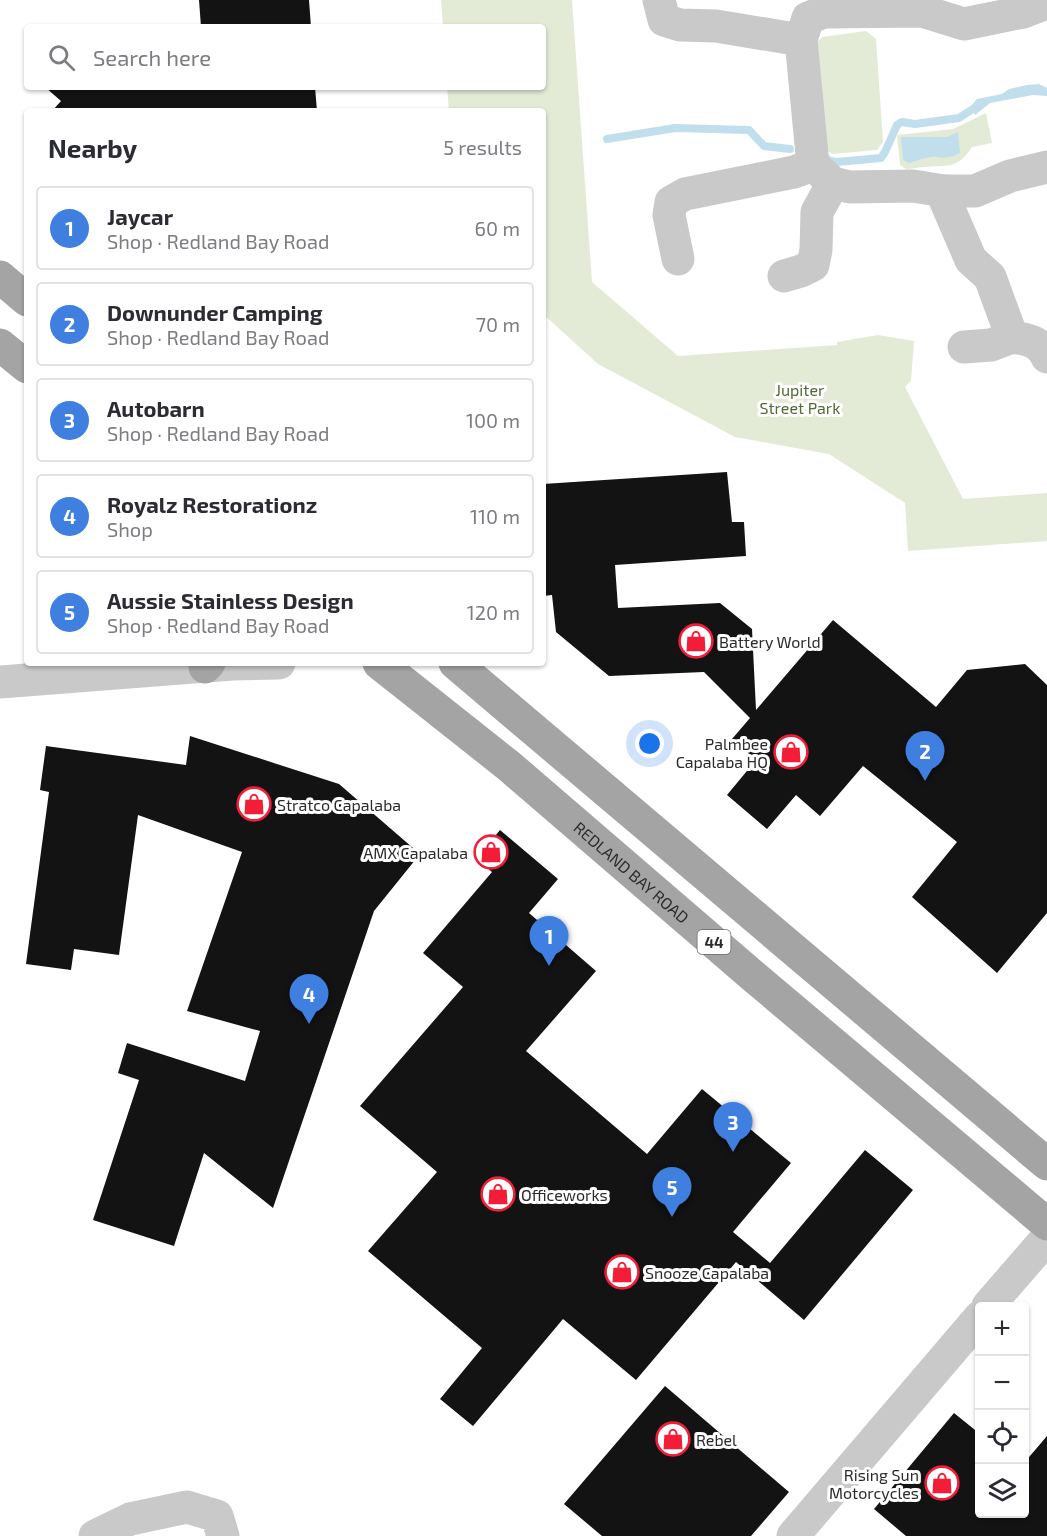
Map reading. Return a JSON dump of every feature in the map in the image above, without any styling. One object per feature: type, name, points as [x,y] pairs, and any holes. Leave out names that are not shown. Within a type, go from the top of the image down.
[{"type":"main road","points":[[0,277],[24,297]]},
{"type":"main road","points":[[0,345],[24,365]]},
{"type":"main road","name":"REDLAND BAY ROAD","points":[[383,666],[509,766],[1047,1224]]},
{"type":"main road","points":[[459,666],[1047,1164]]},
{"type":"street","points":[[658,0],[664,20],[680,25],[716,26],[802,20],[824,12],[909,5],[922,10],[1023,12],[1047,3]]},
{"type":"street","points":[[784,276],[801,271],[813,264],[823,174],[802,20]]},
{"type":"street","points":[[678,259],[669,215],[671,202],[685,194],[794,171],[823,174],[850,187],[913,186],[944,191],[975,191],[1010,176],[1047,167]]},
{"type":"street","points":[[944,191],[946,202],[970,260],[990,277],[1012,337]]},
{"type":"street","points":[[964,347],[991,345],[1012,337],[1032,340],[1046,353],[1047,357]]},
{"type":"street","points":[[0,682],[195,666]]},
{"type":"street","points":[[991,1302],[1047,1238]]},
{"type":"street","points":[[793,1536],[975,1323]]},
{"type":"street","points":[[95,1536],[130,1519],[186,1508],[217,1516],[223,1536]]},
{"type":"green space","name":"Jupiter Street Park","points":[[441,0],[572,0],[592,282],[678,356],[837,345],[837,342],[878,335],[914,341],[911,381],[905,387],[963,499],[1047,493],[1047,541],[908,551],[905,503],[829,454],[735,437],[598,364],[546,317],[546,108],[449,108],[447,90],[546,90],[546,24],[443,24]]},
{"type":"green space","points":[[866,31],[876,39],[883,142],[877,150],[832,154],[824,148],[815,45],[822,37]]},
{"type":"green space","points":[[986,113],[992,143],[972,147],[962,159],[946,166],[906,169],[900,165],[897,135],[953,129]]},
{"type":"water","points":[[1039,84],[1047,88],[1047,96],[1033,95],[990,103],[975,115],[971,106],[977,99],[1002,94],[1009,89]]},
{"type":"water","points":[[958,132],[960,153],[948,157],[930,157],[909,163],[903,160],[901,137],[947,137]]},
{"type":"building","points":[[199,0],[309,0],[311,24],[201,24]]},
{"type":"building","points":[[48,90],[315,90],[317,108],[55,108],[61,101]]},
{"type":"building","points":[[727,472],[732,522],[744,522],[746,556],[615,565],[618,608],[720,603],[752,629],[756,710],[833,620],[936,707],[967,670],[1025,664],[1047,685],[1047,913],[997,973],[912,897],[957,842],[863,766],[820,816],[796,795],[767,829],[727,795],[756,760],[732,739],[750,718],[704,672],[609,676],[556,632],[552,595],[546,596],[546,484]]},
{"type":"building","points":[[190,736],[339,784],[420,854],[374,911],[273,1208],[204,1153],[174,1246],[93,1220],[139,1080],[118,1073],[127,1043],[245,1081],[260,1031],[187,1011],[242,852],[138,815],[119,955],[74,949],[71,970],[26,964],[49,792],[40,790],[46,746],[186,765]]},
{"type":"building","points":[[500,830],[558,879],[529,913],[596,971],[526,1051],[647,1154],[702,1089],[791,1163],[733,1232],[770,1263],[865,1150],[913,1190],[804,1320],[736,1262],[636,1380],[563,1319],[473,1426],[440,1399],[482,1348],[368,1251],[437,1172],[360,1106],[463,987],[423,953],[492,872],[476,859]]},
{"type":"building","name":"Rebel","points":[[665,1386],[789,1492],[751,1536],[602,1536],[564,1504]]},
{"type":"building","points":[[954,1413],[975,1430],[975,1518],[1029,1518],[1029,1457],[1047,1436],[1047,1536],[906,1536],[874,1509]]},
{"type":"waterway","points":[[825,157],[837,162],[881,158],[897,125],[902,122],[915,124],[959,118],[982,103]]},
{"type":"waterway","points":[[607,139],[675,128],[749,130],[764,146],[790,149]]},
{"type":"place","name":"Battery World","points":[[696,641]]},
{"type":"place","name":"Palmbee Capalaba HQ","points":[[791,752]]},
{"type":"place","name":"Downunder Camping","points":[[925,781]]},
{"type":"place","name":"Stratco Capalaba","points":[[254,804]]},
{"type":"place","name":"AMX Capalaba","points":[[491,852]]},
{"type":"place","name":"Jaycar","points":[[549,966]]},
{"type":"place","name":"Royalz Restorationz","points":[[309,1024]]},
{"type":"place","name":"Autobarn","points":[[733,1152]]},
{"type":"place","name":"Officeworks","points":[[498,1194]]},
{"type":"place","name":"Aussie Stainless Design","points":[[672,1217]]},
{"type":"place","name":"Snooze Capalaba","points":[[622,1272]]},
{"type":"place","name":"Rebel","points":[[673,1439]]},
{"type":"place","name":"Rising Sun Motorcycles","points":[[942,1483]]}]
